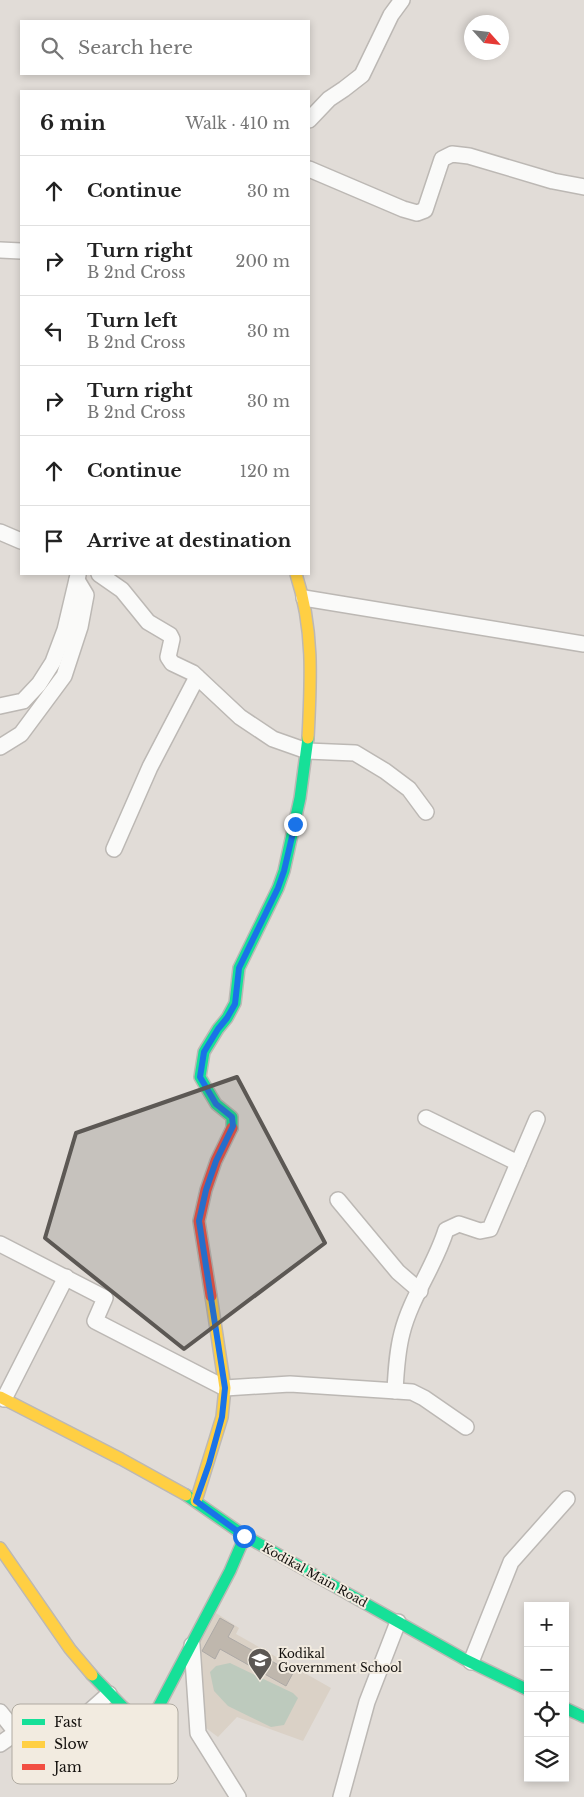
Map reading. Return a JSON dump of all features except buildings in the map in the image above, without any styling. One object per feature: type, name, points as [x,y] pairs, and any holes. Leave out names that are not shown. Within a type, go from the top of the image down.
[{"type":"street","points":[[310,119],[329,99],[362,75],[391,15],[402,0]]},
{"type":"street","points":[[310,169],[403,209],[417,212],[425,210],[442,159],[452,154],[468,156],[553,181],[584,187]]},
{"type":"street","points":[[0,250],[20,251]]},
{"type":"street","points":[[0,532],[20,541]]},
{"type":"street","points":[[100,575],[122,590],[148,622],[170,635],[172,639],[168,657],[172,663],[197,676],[240,717],[273,739],[307,751],[355,753],[385,770],[409,789],[426,812]]},
{"type":"street","points":[[196,1501],[222,1417],[225,1388],[199,1221],[206,1190],[216,1161],[233,1126],[232,1117],[216,1104],[200,1077],[204,1052],[235,1004],[239,968],[278,888],[284,871],[300,798],[307,751],[311,685],[310,645],[304,598],[296,575]]},
{"type":"street","points":[[0,706],[22,701],[40,684],[53,662],[65,630],[78,577]]},
{"type":"street","points":[[0,747],[21,734],[64,676],[80,627],[86,595],[78,577]]},
{"type":"street","points":[[304,598],[584,644]]},
{"type":"street","points":[[114,849],[150,767],[197,676]]},
{"type":"street","points":[[426,1118],[518,1164]]},
{"type":"street","points":[[395,1390],[402,1332],[409,1312],[440,1249],[446,1230],[459,1224],[480,1231],[490,1229],[537,1119]]},
{"type":"street","points":[[338,1200],[398,1272],[420,1291]]},
{"type":"street","points":[[0,1244],[105,1298],[95,1321],[225,1388],[290,1384],[412,1392],[466,1427]]},
{"type":"street","points":[[2,1398],[66,1278]]},
{"type":"street","name":"Kodikal Main Road","points":[[2,1398],[121,1459],[196,1501],[244,1536],[471,1662],[524,1688]]},
{"type":"street","points":[[471,1662],[510,1562],[567,1498]]},
{"type":"street","points":[[160,1704],[230,1571],[244,1536]]},
{"type":"street","points":[[0,1548],[20,1573],[61,1637],[95,1679],[120,1704]]},
{"type":"street","points":[[341,1797],[367,1702],[398,1622]]},
{"type":"street","points":[[192,1643],[198,1733],[238,1797]]},
{"type":"street","points":[[98,1704],[110,1694]]},
{"type":"street","points":[[569,1710],[584,1717]]},
{"type":"street","points":[[0,1712],[12,1727]]},
{"type":"street","points":[[0,1744],[12,1735]]},
{"type":"highlighted area","points":[[237,1077],[325,1243],[184,1349],[45,1238],[76,1133]]},
{"type":"shaded area","name":"Kodikal Government School","points":[[216,1613],[239,1628],[236,1634],[331,1688],[303,1741],[237,1717],[218,1737],[202,1725],[199,1645]]},
{"type":"green space","points":[[230,1663],[293,1693],[298,1698],[284,1725],[271,1727],[228,1706],[214,1691],[210,1672],[216,1666]]},
{"type":"traffic: fast","points":[[232,1128],[232,1117],[216,1104],[200,1077],[204,1052],[235,1003],[239,968],[278,888],[284,871],[300,798],[308,738]]},
{"type":"traffic: fast","points":[[186,1495],[245,1536],[464,1659],[524,1688]]},
{"type":"traffic: fast","points":[[160,1704],[230,1571],[245,1536]]},
{"type":"traffic: fast","points":[[92,1675],[120,1704]]},
{"type":"traffic: fast","points":[[569,1710],[584,1717]]},
{"type":"traffic: slow","points":[[296,575],[306,615],[310,655],[308,738]]},
{"type":"traffic: slow","points":[[196,1501],[222,1417],[225,1388],[211,1296]]},
{"type":"traffic: slow","points":[[0,1397],[121,1459],[186,1495]]},
{"type":"traffic: slow","points":[[0,1548],[70,1649],[92,1675]]},
{"type":"traffic: jam","points":[[211,1296],[199,1221],[206,1190],[216,1161],[232,1128]]},
{"type":"place","name":"Kodikal Government School","points":[[260,1681]]},
{"type":"route","points":[[244,1536],[196,1501],[222,1417],[225,1388],[199,1221],[206,1190],[216,1161],[233,1126],[232,1117],[216,1104],[200,1077],[204,1052],[235,1004],[239,968],[278,888],[295,824]]}]
